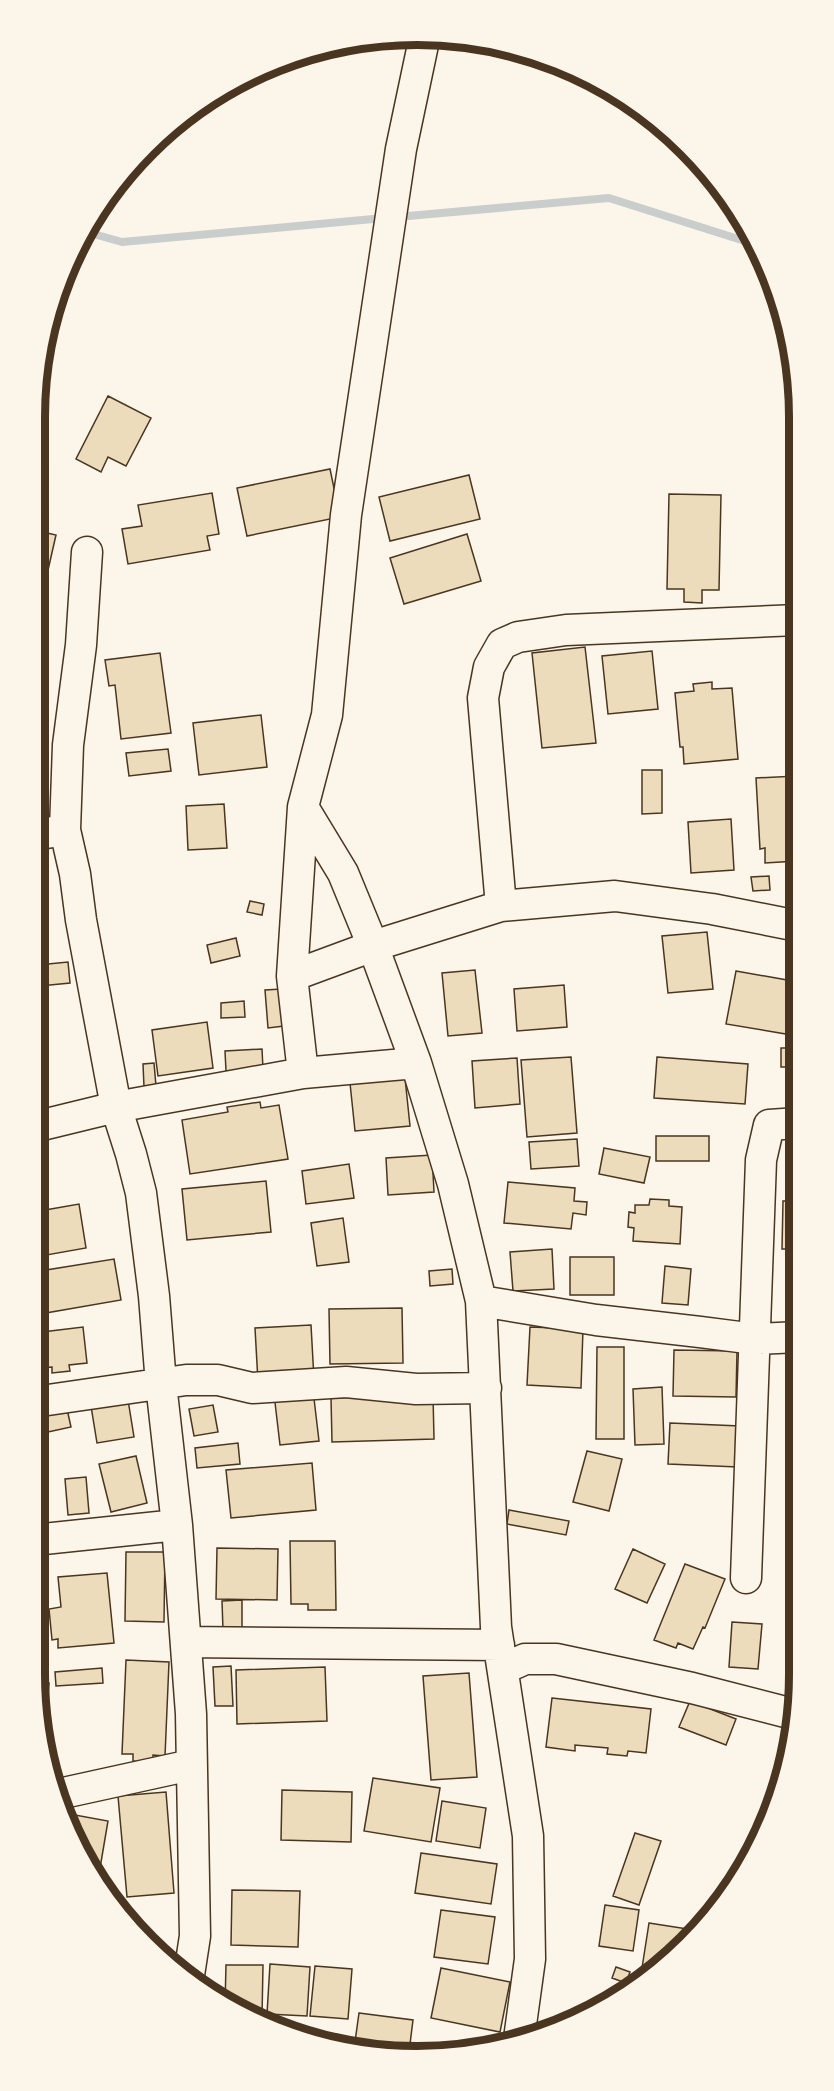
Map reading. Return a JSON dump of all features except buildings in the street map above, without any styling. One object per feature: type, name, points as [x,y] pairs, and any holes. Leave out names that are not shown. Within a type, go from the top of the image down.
[{"type":"street","points":[[303,1072],[292,976],[303,807],[327,715],[346,515],[401,149],[423,45]]},
{"type":"street","points":[[87,552],[81,645],[68,745],[65,830],[75,874],[81,920],[116,1107],[141,1193],[154,1296],[161,1384],[177,1525],[190,1714],[195,1936],[190,1968]]},
{"type":"street","points":[[501,906],[483,698],[489,667],[502,644],[518,637],[566,630],[789,620]]},
{"type":"street","points":[[303,807],[343,873],[373,945],[416,1063],[453,1184],[482,1301],[496,1627],[528,1836],[530,1959],[520,2031]]},
{"type":"street","points":[[45,833],[65,830]]},
{"type":"street","points":[[292,976],[373,945],[501,906],[615,896],[712,909],[789,924]]},
{"type":"street","points":[[45,1124],[116,1107],[303,1072],[416,1063]]},
{"type":"street","points":[[747,1578],[761,1160],[770,1125],[789,1124]]},
{"type":"street","points":[[482,1301],[596,1320],[755,1339],[789,1337]]},
{"type":"street","points":[[45,1400],[186,1380],[218,1380],[252,1388],[346,1382],[416,1389],[486,1388]]},
{"type":"street","points":[[45,1539],[177,1525]]},
{"type":"street","points":[[186,1642],[556,1659],[693,1688],[787,1712]]},
{"type":"street","points":[[65,1793],[191,1765]]},
{"type":"waterway","points":[[397,217],[609,198],[745,241]]},
{"type":"waterway","points":[[93,234],[122,242],[384,218]]}]
